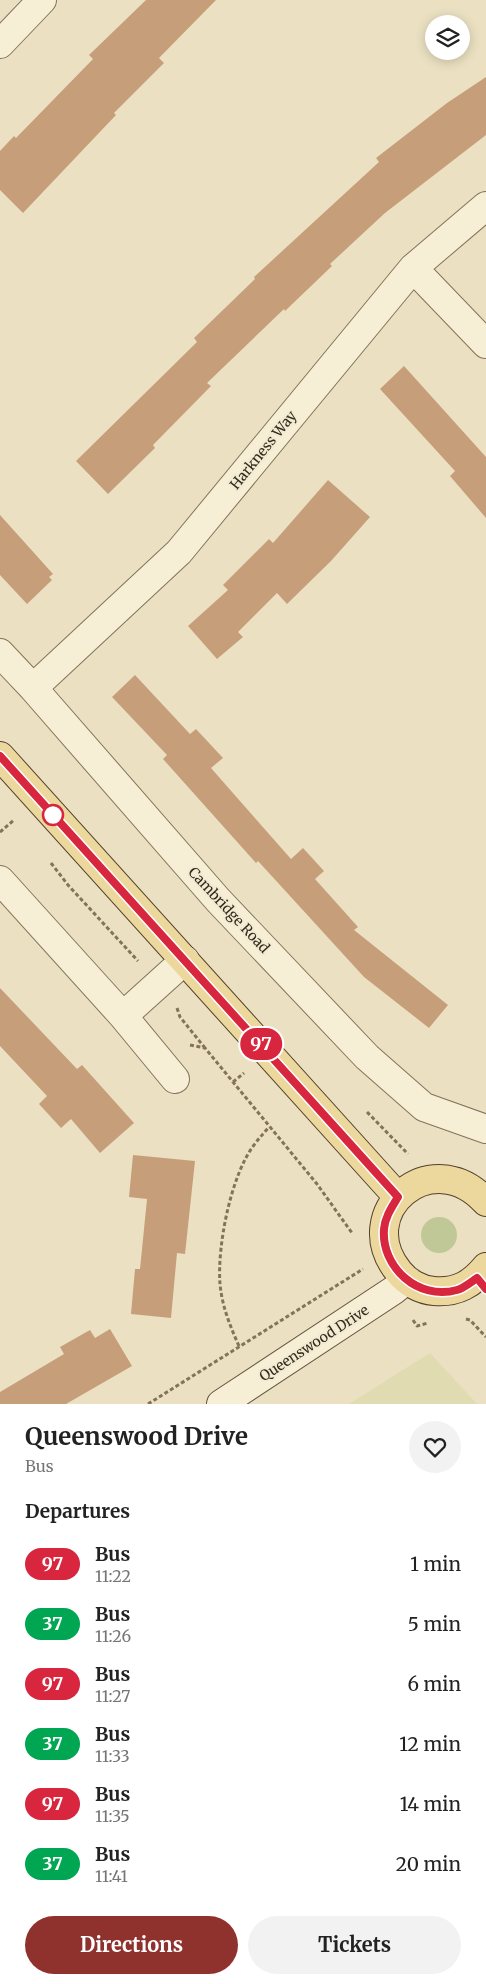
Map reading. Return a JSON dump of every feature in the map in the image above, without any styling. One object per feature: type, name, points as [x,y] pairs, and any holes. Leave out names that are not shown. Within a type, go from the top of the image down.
[{"type":"main road","points":[[0,756],[398,1197]]},
{"type":"main road","points":[[483,1278],[462,1288],[445,1292],[427,1290],[406,1280],[389,1260],[384,1245],[384,1227],[389,1211],[398,1197],[426,1180],[446,1179],[470,1187],[486,1202]]},
{"type":"street","points":[[0,44],[42,0]]},
{"type":"street","name":"Harkness Way","points":[[33,688],[179,552],[413,268],[486,206]]},
{"type":"street","points":[[413,268],[486,344]]},
{"type":"street","name":"Cambridge Road","points":[[0,653],[33,688],[218,900],[367,1057],[424,1107],[486,1129]]},
{"type":"street","points":[[0,880],[123,1016],[175,1079]]},
{"type":"street","points":[[123,1016],[185,960]]},
{"type":"street","name":"Queenswood Drive","points":[[221,1404],[406,1280]]},
{"type":"path","points":[[10,814],[20,826]]},
{"type":"path","points":[[0,832],[14,820]]},
{"type":"path","points":[[48,860],[68,885],[142,965]]},
{"type":"path","points":[[175,1003],[180,1018],[317,1184],[342,1216],[356,1239]]},
{"type":"path","points":[[192,1046],[205,1048]]},
{"type":"path","points":[[360,1106],[409,1154]]},
{"type":"path","points":[[239,1346],[224,1306],[220,1283],[221,1257],[231,1196],[242,1167],[254,1145],[269,1127]]},
{"type":"path","points":[[148,1404],[366,1268]]},
{"type":"shaded area","points":[[430,1353],[477,1404],[349,1404]]},
{"type":"green space","points":[[439,1217],[452,1222],[457,1235],[452,1248],[439,1253],[426,1248],[421,1235],[426,1222]]},
{"type":"building","points":[[146,0],[216,0],[159,58],[164,63],[114,113],[116,115],[23,213],[0,190],[0,151],[14,136],[16,138],[93,59],[89,55]]},
{"type":"building","points":[[486,77],[486,135],[385,213],[330,264],[332,266],[207,383],[211,386],[153,445],[155,448],[108,494],[76,461],[197,342],[194,338],[255,279],[254,277],[379,162],[376,158],[447,103]]},
{"type":"building","points":[[404,366],[486,457],[486,518],[450,476],[455,471],[380,389]]},
{"type":"building","points":[[328,480],[370,517],[331,561],[287,604],[277,593],[238,632],[243,637],[217,659],[188,626],[228,590],[223,585],[269,539],[273,543]]},
{"type":"building","points":[[0,515],[53,574],[49,577],[52,580],[27,604],[0,575]]},
{"type":"building","points":[[135,675],[190,734],[196,729],[223,758],[211,768],[291,859],[303,848],[324,871],[315,879],[358,927],[354,930],[448,1005],[429,1028],[364,977],[258,861],[256,863],[163,759],[167,755],[112,697]]},
{"type":"building","points":[[0,988],[77,1069],[82,1065],[134,1123],[100,1153],[71,1119],[61,1128],[39,1104],[47,1096],[0,1046]]},
{"type":"building","points":[[133,1155],[195,1161],[185,1254],[177,1253],[171,1318],[131,1314],[135,1269],[140,1269],[147,1199],[129,1197]]},
{"type":"building","points":[[110,1329],[132,1366],[66,1404],[0,1404],[0,1392],[64,1354],[60,1347],[90,1330],[95,1338]]},
{"type":"bus line","name":"97","points":[[0,756],[398,1197],[389,1211],[384,1227],[384,1245],[389,1260],[406,1280],[427,1290],[445,1292],[462,1288],[477,1278],[486,1289]]}]
